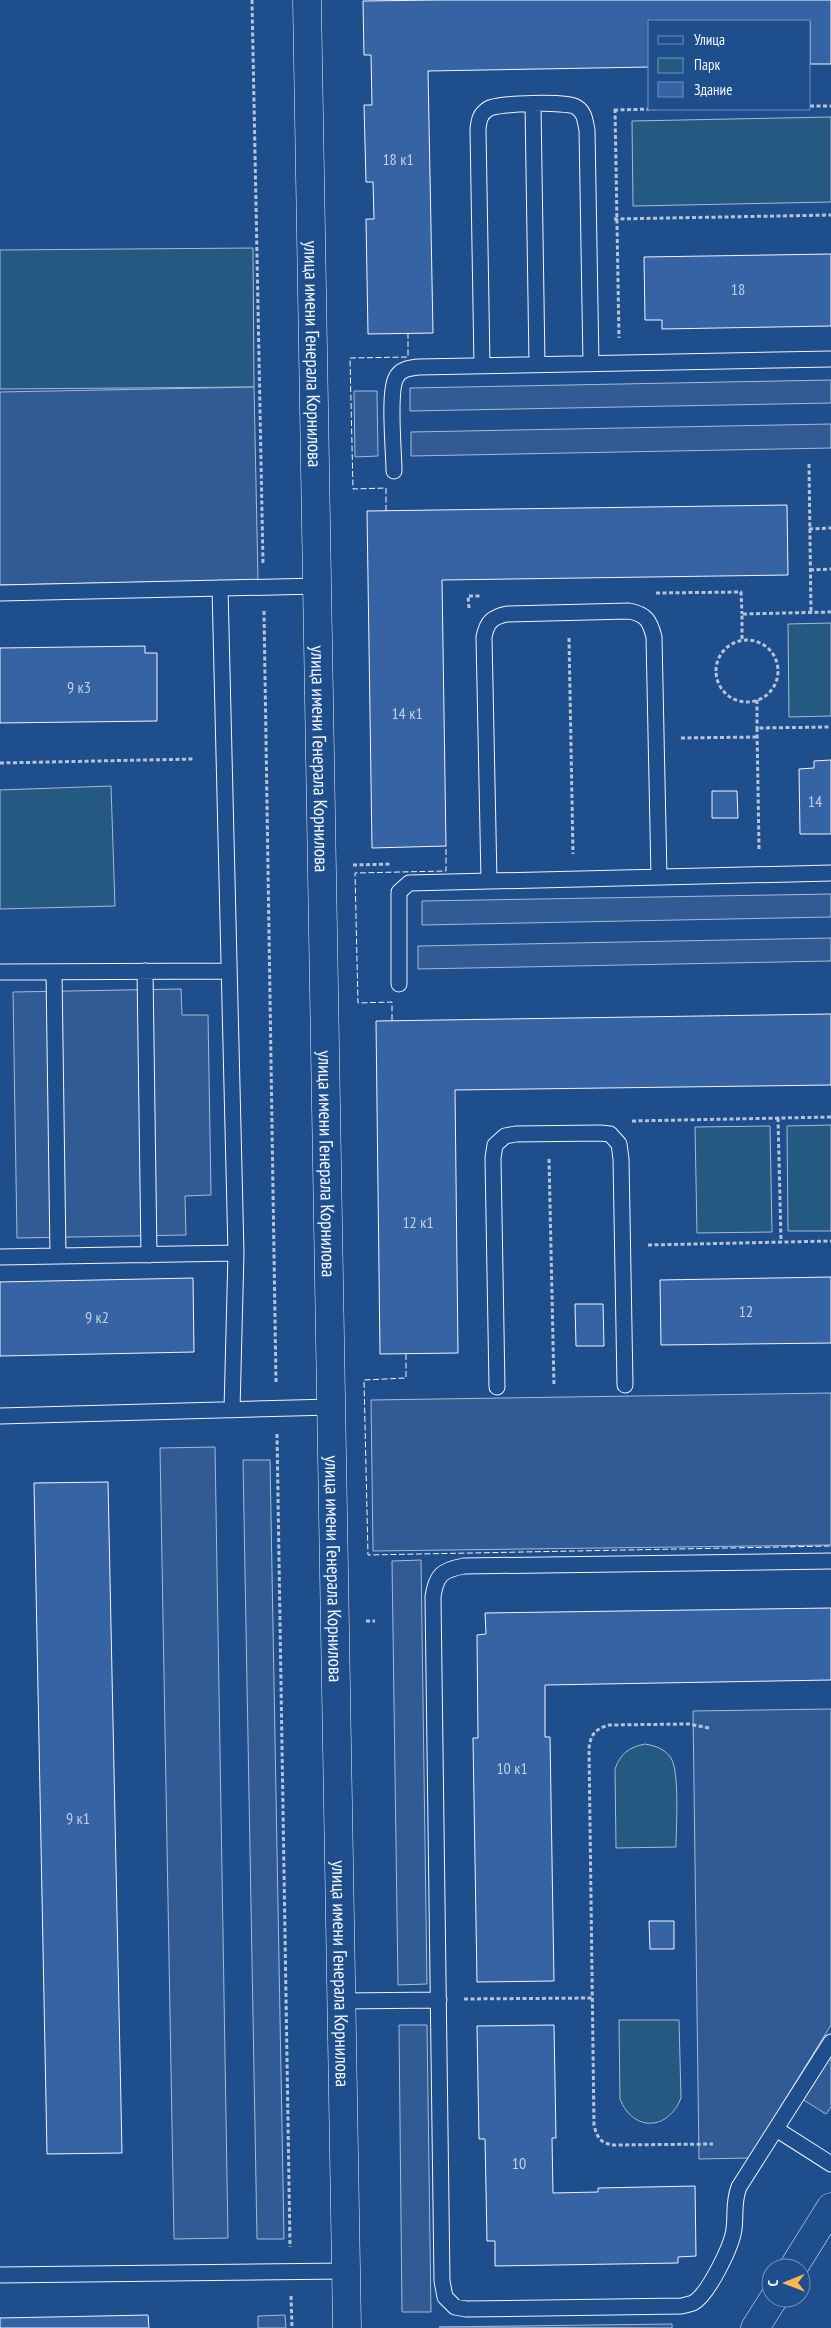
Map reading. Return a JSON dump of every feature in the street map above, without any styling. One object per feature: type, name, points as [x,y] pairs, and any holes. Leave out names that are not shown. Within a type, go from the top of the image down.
[{"type":"street","name":"улица имени Генерала Корнилова","points":[[307,0],[347,2328]]},
{"type":"street","points":[[799,2258],[831,2207]]},
{"type":"street","points":[[755,2328],[768,2308]]},
{"type":"lane","points":[[532,105],[537,364]]},
{"type":"lane","points":[[482,366],[478,129],[480,116],[489,108],[532,105],[575,106],[584,114],[587,130],[591,364]]},
{"type":"lane","points":[[394,471],[393,392],[396,378],[405,369],[537,364],[831,359]]},
{"type":"lane","points":[[0,593],[317,586]]},
{"type":"lane","points":[[220,588],[236,1253],[232,1410]]},
{"type":"lane","points":[[489,880],[484,637],[486,625],[495,616],[507,614],[629,611],[641,613],[651,623],[654,637],[659,877]]},
{"type":"lane","points":[[399,984],[399,892],[409,883],[422,881],[831,873]]},
{"type":"lane","points":[[145,971],[149,1254]]},
{"type":"lane","points":[[0,972],[229,971]]},
{"type":"lane","points":[[54,972],[58,1256]]},
{"type":"lane","points":[[497,1387],[493,1158],[495,1145],[505,1136],[549,1134],[610,1134],[619,1144],[621,1159],[625,1385]]},
{"type":"lane","points":[[0,1257],[236,1253]]},
{"type":"lane","points":[[0,1416],[331,1407]]},
{"type":"lane","points":[[831,1560],[464,1566],[447,1569],[435,1581],[433,1597],[442,2281],[446,2297],[455,2307],[682,2306],[694,2302],[704,2291],[728,2254],[734,2229],[735,2197],[831,2042]]},
{"type":"lane","points":[[342,2001],[438,2000]]},
{"type":"lane","points":[[776,2129],[831,2164]]},
{"type":"lane","points":[[0,2275],[346,2271]]},
{"type":"path","points":[[252,0],[292,2328]]},
{"type":"path","points":[[811,106],[831,106]]},
{"type":"path","points":[[584,114],[615,110],[648,109]]},
{"type":"path","points":[[615,110],[619,344]]},
{"type":"path","points":[[588,219],[831,215]]},
{"type":"path","points":[[808,464],[810,612]]},
{"type":"path","points":[[809,529],[831,528]]},
{"type":"path","points":[[810,570],[831,569]]},
{"type":"path","points":[[655,593],[742,592],[742,639]]},
{"type":"path","points":[[469,616],[468,596],[488,596]]},
{"type":"path","points":[[742,614],[831,612]]},
{"type":"path","points":[[568,613],[574,878]]},
{"type":"path","points":[[742,639],[753,639],[771,650],[777,665],[777,680],[772,690],[757,700],[744,702],[735,700],[720,687],[716,678],[718,658],[723,649],[732,642],[742,639]]},
{"type":"path","points":[[757,700],[759,850]]},
{"type":"path","points":[[757,728],[831,727]]},
{"type":"path","points":[[656,738],[757,737]]},
{"type":"path","points":[[0,763],[194,759]]},
{"type":"path","points":[[610,1134],[634,1120],[831,1117]]},
{"type":"path","points":[[778,1118],[780,1242]]},
{"type":"path","points":[[549,1134],[554,1386]]},
{"type":"path","points":[[622,1246],[831,1241]]},
{"type":"path","points":[[709,1728],[689,1724],[609,1725],[598,1729],[591,1736],[589,1748],[594,2125],[596,2137],[605,2144],[615,2145],[713,2144]]},
{"type":"path","points":[[438,2000],[592,1998]]},
{"type":"green space","points":[[831,117],[831,202],[633,206],[632,121]]},
{"type":"green space","points":[[253,248],[254,387],[0,389],[0,250]]},
{"type":"green space","points":[[831,623],[831,716],[789,717],[788,624]]},
{"type":"green space","points":[[111,786],[115,906],[0,909],[0,790]]},
{"type":"green space","points":[[831,1125],[831,1231],[788,1231],[787,1126]]},
{"type":"green space","points":[[770,1126],[772,1232],[697,1233],[695,1127]]},
{"type":"green space","points":[[645,1744],[666,1752],[674,1765],[677,1788],[676,1847],[616,1848],[615,1769],[622,1755],[634,1747]]},
{"type":"green space","points":[[619,2020],[679,2020],[681,2098],[668,2117],[659,2122],[642,2122],[633,2117],[626,2110],[620,2099]]},
{"type":"shaded area","points":[[831,380],[831,403],[410,411],[410,388]]},
{"type":"shaded area","points":[[254,387],[258,580],[0,585],[0,392]]},
{"type":"shaded area","points":[[354,391],[377,391],[378,456],[355,457]]},
{"type":"shaded area","points":[[831,424],[831,448],[411,456],[411,432]]},
{"type":"shaded area","points":[[831,894],[831,917],[422,925],[422,901]]},
{"type":"shaded area","points":[[831,938],[831,961],[418,969],[418,946]]},
{"type":"shaded area","points":[[181,989],[182,1015],[208,1015],[211,1195],[185,1196],[186,1235],[17,1238],[13,992]]},
{"type":"shaded area","points":[[831,1393],[831,1545],[373,1551],[371,1400]]},
{"type":"shaded area","points":[[215,1447],[228,2238],[174,2239],[160,1448]]},
{"type":"shaded area","points":[[243,1460],[270,1460],[284,2239],[257,2239]]},
{"type":"shaded area","points":[[421,1560],[427,1984],[398,1985],[392,1561]]},
{"type":"shaded area","points":[[831,1709],[831,2025],[749,2158],[699,2159],[693,1711]]},
{"type":"shaded area","points":[[399,2025],[427,2025],[431,2312],[402,2312]]},
{"type":"shaded area","points":[[831,2053],[831,2107],[826,2114],[802,2099]]},
{"type":"shaded area","points":[[285,2315],[286,2328],[258,2328],[258,2316]]},
{"type":"shaded area","points":[[672,2324],[672,2328],[439,2327]]},
{"type":"building","points":[[831,0],[831,64],[811,64],[811,20],[648,20],[648,67],[428,71],[433,333],[368,334],[366,219],[374,219],[373,182],[366,182],[364,105],[372,105],[371,55],[364,55],[363,1]]},
{"type":"building","points":[[831,254],[831,326],[662,329],[662,320],[645,320],[644,257]]},
{"type":"building","points":[[787,505],[788,575],[442,580],[446,846],[372,848],[367,511]]},
{"type":"building","points":[[145,646],[145,653],[157,653],[157,721],[0,723],[0,648]]},
{"type":"building","points":[[831,760],[831,834],[800,834],[799,769],[814,768],[814,761]]},
{"type":"building","points":[[712,791],[737,791],[738,818],[712,818]]},
{"type":"building","points":[[831,1014],[831,1085],[455,1090],[458,1353],[380,1354],[376,1021]]},
{"type":"building","points":[[831,1277],[831,1343],[661,1345],[660,1280]]},
{"type":"building","points":[[193,1278],[194,1352],[0,1356],[0,1282]]},
{"type":"building","points":[[575,1304],[603,1304],[604,1346],[576,1346]]},
{"type":"building","points":[[108,1482],[122,2153],[47,2154],[34,1483]]},
{"type":"building","points":[[831,1608],[831,1680],[545,1685],[545,1737],[550,1737],[554,1981],[477,1982],[473,1738],[478,1738],[477,1635],[486,1634],[485,1613]]},
{"type":"building","points":[[649,1921],[674,1921],[674,1949],[650,1949]]},
{"type":"building","points":[[554,2025],[556,2138],[552,2138],[553,2193],[598,2192],[598,2188],[695,2186],[696,2256],[678,2257],[678,2263],[495,2266],[495,2241],[487,2241],[485,2139],[479,2139],[477,2026]]},
{"type":"building","points":[[148,2315],[149,2328],[0,2328],[0,2318]]},
{"type":"fence","points":[[386,511],[386,488],[353,489],[350,358],[408,357],[408,333]]},
{"type":"fence","points":[[392,1020],[392,1002],[358,1003],[355,873],[446,871],[446,846]]},
{"type":"fence","points":[[406,1354],[406,1378],[364,1380],[368,1555],[831,1546]]}]
